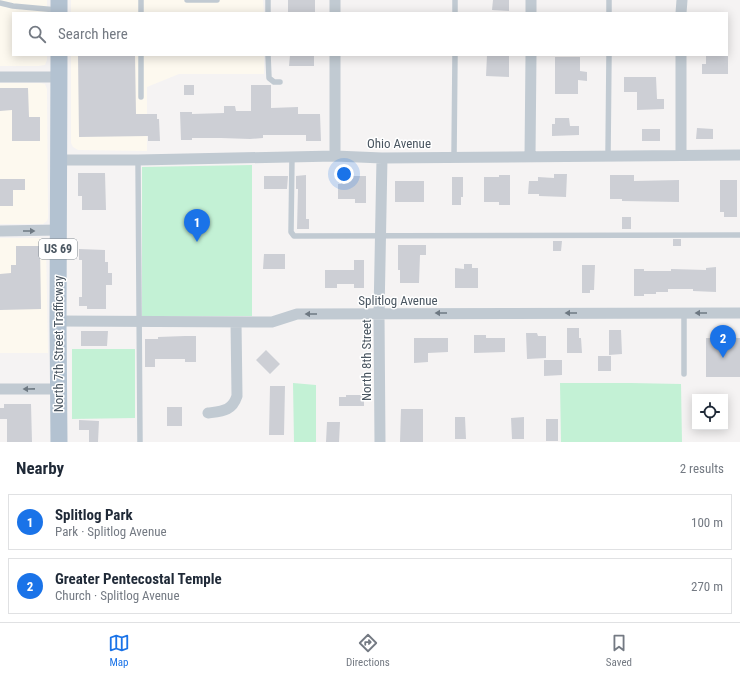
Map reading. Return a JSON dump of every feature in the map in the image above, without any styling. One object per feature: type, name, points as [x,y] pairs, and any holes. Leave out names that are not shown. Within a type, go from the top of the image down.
[{"type":"main road","name":"North 7th Street Trafficway","points":[[59,56],[59,442]]},
{"type":"street","points":[[335,0],[335,12]]},
{"type":"street","points":[[531,0],[531,12]]},
{"type":"street","points":[[682,0],[682,12]]},
{"type":"street","points":[[335,56],[335,156]]},
{"type":"street","points":[[530,56],[530,156]]},
{"type":"street","points":[[681,56],[681,155]]},
{"type":"street","points":[[0,77],[59,77]]},
{"type":"street","name":"Ohio Avenue","points":[[59,160],[335,156],[382,158],[454,156],[740,155]]},
{"type":"street","name":"North 8th Street","points":[[380,442],[379,314],[382,158]]},
{"type":"street","points":[[0,231],[58,230]]},
{"type":"street","name":"Splitlog Avenue","points":[[58,321],[272,322],[297,314],[740,313]]},
{"type":"street","points":[[208,413],[221,412],[228,409],[234,404],[237,396],[236,322]]},
{"type":"street","points":[[0,389],[58,389]]},
{"type":"lane","points":[[141,0],[141,12]]},
{"type":"lane","points":[[187,0],[217,0]]},
{"type":"lane","points":[[268,0],[268,12]]},
{"type":"lane","points":[[455,0],[455,12]]},
{"type":"lane","points":[[609,0],[609,12]]},
{"type":"lane","points":[[0,3],[13,6],[59,8]]},
{"type":"lane","points":[[141,56],[141,97]]},
{"type":"lane","points":[[268,56],[269,78],[274,82],[280,82]]},
{"type":"lane","points":[[454,156],[455,56]]},
{"type":"lane","points":[[608,155],[609,56]]},
{"type":"lane","points":[[292,157],[291,232],[294,236],[740,235]]},
{"type":"lane","points":[[138,160],[140,442]]},
{"type":"lane","points":[[684,313],[684,374]]},
{"type":"shaded area","points":[[0,0],[47,0],[47,12],[12,12],[12,56],[47,56],[45,65],[0,66]]},
{"type":"shaded area","points":[[71,0],[263,0],[264,12],[71,12]]},
{"type":"shaded area","points":[[71,56],[264,56],[264,74],[179,74],[147,87],[147,151],[78,150],[73,147],[71,143]]},
{"type":"shaded area","points":[[0,83],[40,83],[45,84],[47,89],[48,218],[43,224],[0,224]]},
{"type":"shaded area","points":[[0,238],[40,238],[46,242],[48,353],[0,353]]},
{"type":"green space","points":[[252,165],[252,316],[142,316],[142,167]]},
{"type":"green space","points":[[72,349],[135,349],[135,418],[72,419]]},
{"type":"green space","points":[[293,383],[316,385],[316,442],[294,442]]},
{"type":"green space","points":[[560,383],[681,384],[682,442],[561,442]]},
{"type":"building","points":[[288,0],[315,0],[315,12],[288,12]]},
{"type":"building","points":[[493,0],[509,0],[509,11],[492,10]]},
{"type":"building","points":[[78,56],[135,56],[136,114],[157,114],[157,119],[159,119],[160,141],[148,141],[148,136],[79,137]]},
{"type":"building","points":[[290,56],[314,56],[314,66],[289,66]]},
{"type":"building","points":[[487,56],[509,56],[509,77],[486,76]]},
{"type":"building","points":[[706,56],[728,56],[728,74],[702,74],[702,64],[706,64]]},
{"type":"building","points":[[555,57],[580,57],[580,71],[587,72],[587,81],[578,80],[578,94],[555,94]]},
{"type":"building","points":[[624,77],[656,77],[657,99],[664,99],[664,109],[637,110],[637,92],[624,92]]},
{"type":"building","points":[[184,85],[194,85],[194,95],[184,95]]},
{"type":"building","points":[[251,85],[271,85],[271,108],[298,107],[298,114],[320,114],[321,141],[306,141],[306,135],[263,135],[263,138],[250,139],[192,138],[192,140],[181,140],[180,112],[192,112],[192,114],[224,113],[224,106],[235,106],[236,111],[251,111]]},
{"type":"building","points":[[0,88],[28,88],[29,117],[40,117],[40,141],[12,141],[12,110],[0,111]]},
{"type":"building","points":[[555,118],[569,118],[570,126],[579,126],[579,135],[552,136],[552,124],[555,124]]},
{"type":"building","points":[[697,128],[713,129],[713,139],[696,139]]},
{"type":"building","points":[[642,129],[660,129],[660,141],[642,141]]},
{"type":"building","points":[[78,173],[105,173],[106,210],[82,210],[82,196],[78,196]]},
{"type":"building","points":[[554,174],[567,174],[566,197],[528,194],[529,181],[538,181],[538,177],[554,178]]},
{"type":"building","points":[[306,175],[306,219],[309,219],[309,229],[297,229],[298,189],[296,189],[296,176]]},
{"type":"building","points":[[499,175],[510,175],[510,205],[499,205],[499,202],[484,202],[484,177],[499,177]]},
{"type":"building","points":[[610,175],[634,175],[634,181],[679,180],[679,202],[622,201],[622,199],[610,199]]},
{"type":"building","points":[[264,176],[288,176],[287,189],[264,189]]},
{"type":"building","points":[[341,176],[366,176],[366,203],[355,203],[355,199],[338,199],[338,184],[341,184]]},
{"type":"building","points":[[452,177],[463,177],[463,197],[461,197],[461,205],[452,205]]},
{"type":"building","points":[[0,179],[25,179],[25,190],[13,190],[13,206],[0,206]]},
{"type":"building","points":[[720,180],[737,180],[737,217],[724,217],[724,212],[720,212]]},
{"type":"building","points":[[395,181],[424,181],[424,202],[395,202]]},
{"type":"building","points":[[622,217],[631,217],[631,229],[622,229]]},
{"type":"building","points":[[673,239],[681,239],[681,246],[673,246]]},
{"type":"building","points":[[553,241],[562,241],[561,251],[553,251]]},
{"type":"building","points":[[398,245],[426,245],[426,255],[420,255],[419,283],[400,283],[400,270],[398,270]]},
{"type":"building","points":[[16,246],[40,246],[41,309],[0,310],[0,274],[11,273],[11,265],[16,265]]},
{"type":"building","points":[[79,249],[105,250],[105,262],[108,262],[108,273],[112,273],[112,285],[106,285],[106,309],[87,309],[87,306],[79,306],[79,297],[82,297],[82,260],[79,260]]},
{"type":"building","points":[[264,254],[285,254],[285,269],[263,269]]},
{"type":"building","points":[[354,260],[364,260],[364,288],[354,288],[354,284],[337,284],[337,288],[325,288],[325,270],[354,270]]},
{"type":"building","points":[[464,264],[472,264],[472,268],[478,268],[478,288],[455,288],[455,268],[464,269]]},
{"type":"building","points":[[582,265],[595,265],[594,290],[590,290],[590,293],[582,293]]},
{"type":"building","points":[[716,267],[716,292],[693,291],[693,289],[668,289],[668,292],[656,292],[656,294],[634,296],[634,269],[644,269],[644,271],[671,271],[671,269],[706,270],[706,268]]},
{"type":"building","points":[[567,328],[579,328],[582,353],[567,353]]},
{"type":"building","points":[[609,330],[621,330],[622,354],[609,355]]},
{"type":"building","points":[[81,331],[108,331],[107,346],[81,346]]},
{"type":"building","points":[[526,333],[537,333],[538,336],[546,336],[546,358],[527,359]]},
{"type":"building","points":[[474,335],[486,335],[486,338],[505,338],[505,352],[474,353]]},
{"type":"building","points":[[196,336],[196,362],[185,362],[185,359],[155,359],[155,367],[145,367],[145,339],[158,339],[158,337]]},
{"type":"building","points":[[414,338],[448,338],[448,352],[428,353],[428,362],[414,363]]},
{"type":"building","points":[[706,338],[740,338],[740,377],[706,377]]},
{"type":"building","points":[[266,350],[280,364],[270,374],[256,360]]},
{"type":"building","points":[[598,356],[611,356],[611,371],[598,371]]},
{"type":"building","points":[[544,360],[562,360],[562,375],[544,376]]},
{"type":"building","points":[[270,386],[285,386],[284,435],[269,435]]},
{"type":"building","points":[[346,395],[364,395],[364,406],[339,406],[339,397],[346,397]]},
{"type":"building","points":[[4,404],[31,404],[32,442],[7,442],[7,419],[0,419],[0,408],[4,408]]},
{"type":"building","points":[[167,407],[182,407],[182,426],[167,426]]},
{"type":"building","points":[[401,409],[423,409],[423,442],[400,442]]},
{"type":"building","points":[[455,417],[465,417],[466,439],[455,439]]},
{"type":"building","points":[[524,417],[524,439],[512,439],[511,418]]},
{"type":"building","points":[[546,419],[558,419],[558,441],[546,441]]},
{"type":"building","points":[[79,420],[99,421],[98,442],[89,442],[89,430],[79,430]]},
{"type":"building","points":[[327,422],[340,422],[339,442],[326,442]]},
{"type":"place","name":"Splitlog Park","points":[[197,242]]},
{"type":"place","name":"Greater Pentecostal Temple","points":[[723,358]]}]
